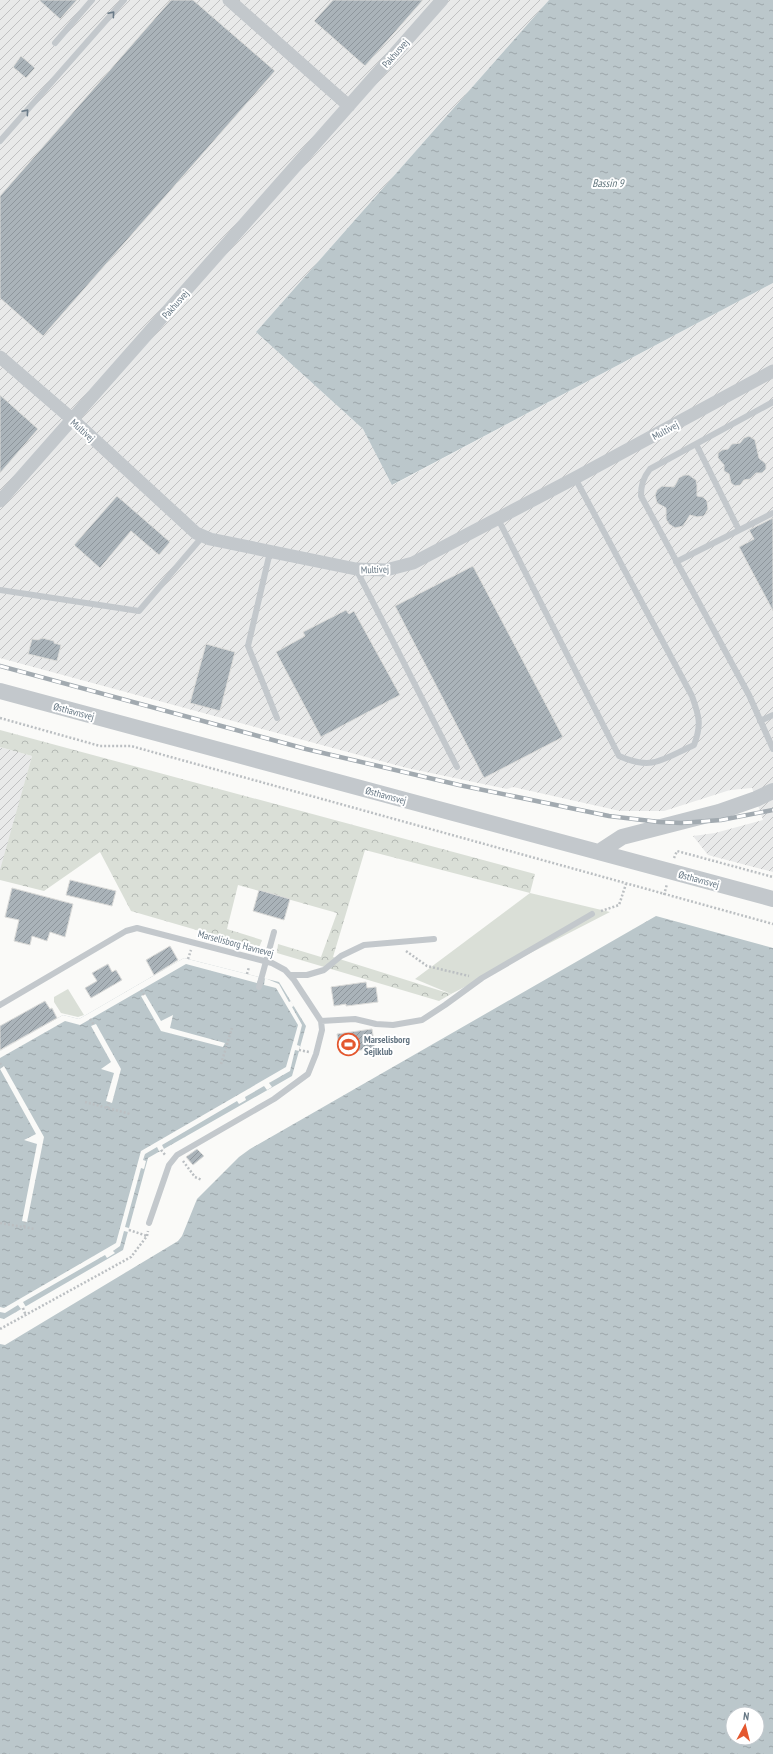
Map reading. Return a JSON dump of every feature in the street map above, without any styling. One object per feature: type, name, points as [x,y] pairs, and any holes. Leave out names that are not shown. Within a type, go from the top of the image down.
[{"type":"street","points":[[229,0],[349,106]]},
{"type":"street","name":"Pakhusvej","points":[[0,501],[442,0]]},
{"type":"street","name":"Multivej","points":[[0,357],[72,419],[196,533],[210,539],[356,569],[386,570],[413,563],[575,478],[773,371]]},
{"type":"street","name":"Østhavnsvej","points":[[0,691],[773,899]]},
{"type":"street","points":[[599,852],[622,837],[719,812],[756,799],[773,791]]},
{"type":"lane","points":[[54,43],[92,0]]},
{"type":"lane","points":[[0,141],[124,0]]},
{"type":"lane","points":[[773,402],[650,469],[644,477],[641,486],[641,496],[749,695],[773,749]]},
{"type":"lane","points":[[696,444],[739,530]]},
{"type":"lane","points":[[498,519],[619,756],[634,762],[654,764],[694,745],[699,732],[698,714],[692,696],[575,478]]},
{"type":"lane","points":[[676,562],[773,513]]},
{"type":"lane","points":[[0,590],[139,611],[203,536]]},
{"type":"lane","points":[[270,552],[248,646],[277,718]]},
{"type":"lane","points":[[356,569],[457,767]]},
{"type":"lane","points":[[760,721],[773,715]]},
{"type":"lane","points":[[149,1223],[169,1165],[177,1155],[274,1099],[308,1074],[316,1054],[322,1030],[322,1021],[356,1019],[376,1024],[393,1025],[422,1020],[482,978],[592,914]]},
{"type":"lane","name":"Marselisborg Havnevej","points":[[0,1005],[126,931],[137,928],[266,961],[279,966],[290,975],[322,1021]]},
{"type":"lane","points":[[259,987],[274,932]]},
{"type":"lane","points":[[290,975],[307,975],[324,970],[341,956],[364,945],[434,939]]},
{"type":"path","points":[[0,718],[100,746],[131,746],[773,924]]},
{"type":"path","points":[[592,914],[619,905],[626,884]]},
{"type":"path","points":[[394,943],[427,966],[482,978]]},
{"type":"path","points":[[188,959],[191,951]]},
{"type":"path","points":[[248,974],[249,967]]},
{"type":"path","points":[[141,990],[144,995]]},
{"type":"path","points":[[90,1019],[94,1025]]},
{"type":"path","points":[[221,1064],[225,1046],[232,1028]]},
{"type":"path","points":[[299,1050],[305,1051]]},
{"type":"path","points":[[0,1062],[2,1067]]},
{"type":"path","points":[[86,1102],[130,1114]]},
{"type":"path","points":[[107,1108],[109,1102]]},
{"type":"path","points":[[161,1150],[164,1154]]},
{"type":"path","points":[[177,1155],[195,1177],[202,1180]]},
{"type":"path","points":[[24,1227],[25,1222]]},
{"type":"path","points":[[0,1223],[35,1229]]},
{"type":"path","points":[[0,1329],[131,1257],[147,1236],[149,1223]]},
{"type":"path","points":[[129,1230],[147,1236]]},
{"type":"path","points":[[23,1308],[26,1316]]},
{"type":"shaded area","points":[[0,0],[549,0],[256,332],[363,429],[393,485],[773,283],[773,872],[708,855],[693,836],[715,833],[763,820],[752,788],[730,790],[664,811],[620,811],[513,787],[507,789],[407,768],[0,658]]},
{"type":"shaded area","points":[[0,747],[32,756],[1,871],[0,870]]},
{"type":"green space","points":[[0,730],[535,874],[530,893],[365,850],[333,957],[451,994],[439,1001],[277,953],[278,944],[321,957],[337,913],[238,885],[227,929],[262,940],[259,948],[131,911],[100,852],[44,891],[0,880],[0,870],[32,756],[0,747]]},
{"type":"green space","points":[[530,893],[610,912],[451,994],[415,979]]},
{"type":"green space","points":[[68,989],[84,1015],[78,1017],[61,1013],[54,1002],[54,997]]},
{"type":"water","name":"Bassin 9","points":[[549,0],[773,0],[773,283],[392,485],[363,429],[256,332]]},
{"type":"water","points":[[656,916],[773,948],[773,1754],[0,1754],[0,1344],[5,1345],[178,1241],[182,1236],[197,1199],[239,1157],[250,1149]]},
{"type":"water","points":[[184,958],[279,982],[306,1026],[292,1076],[148,1158],[123,1250],[4,1319],[0,1318],[0,1051],[63,1015],[79,1019]]},
{"type":"pier","points":[[184,958],[259,977],[257,983],[186,964],[80,1025],[65,1021],[0,1058],[0,1051],[63,1015],[79,1019]]},
{"type":"pier","points":[[265,978],[279,984],[289,1002],[291,1001],[294,1006],[292,1007],[302,1025],[297,1045],[300,1046],[299,1051],[295,1050],[290,1071],[269,1083],[272,1087],[267,1090],[264,1086],[245,1097],[246,1100],[239,1104],[237,1101],[162,1145],[164,1149],[159,1151],[157,1147],[145,1154],[143,1160],[146,1161],[144,1169],[141,1168],[125,1227],[129,1228],[128,1232],[124,1231],[120,1246],[113,1251],[115,1253],[107,1258],[105,1255],[23,1302],[26,1307],[21,1309],[18,1305],[5,1313],[0,1312],[0,1307],[4,1308],[116,1243],[141,1151],[286,1067],[298,1025],[276,988],[264,985]]},
{"type":"pier","points":[[145,994],[161,1021],[173,1015],[170,1028],[225,1043],[223,1047],[161,1031],[141,996]]},
{"type":"pier","points":[[96,1024],[121,1069],[112,1103],[106,1101],[114,1073],[101,1069],[111,1062],[91,1026]]},
{"type":"pier","points":[[4,1066],[44,1137],[27,1222],[22,1221],[37,1144],[24,1140],[36,1134],[0,1069]]},
{"type":"building","points":[[39,0],[77,0],[60,19]]},
{"type":"building","points":[[171,0],[193,0],[275,71],[43,336],[0,298],[0,196]]},
{"type":"building","points":[[333,0],[423,0],[365,66],[314,21]]},
{"type":"building","points":[[21,56],[35,68],[26,78],[13,67]]},
{"type":"building","points":[[0,395],[38,429],[0,473]]},
{"type":"building","points":[[749,436],[755,440],[759,458],[766,464],[766,469],[762,473],[756,473],[750,479],[744,480],[740,485],[735,486],[731,483],[729,474],[724,471],[724,465],[718,458],[718,453],[722,450],[728,449],[732,444],[740,443],[744,438]]},
{"type":"building","points":[[684,475],[689,475],[696,480],[697,496],[703,497],[707,501],[708,509],[704,516],[697,517],[690,515],[683,526],[675,528],[669,524],[666,519],[666,508],[657,503],[655,495],[657,490],[662,486],[674,487],[679,478]]},
{"type":"building","points":[[117,496],[170,542],[159,555],[131,531],[100,568],[74,545]]},
{"type":"building","points":[[773,518],[773,611],[739,547],[754,539],[749,530]]},
{"type":"building","points":[[473,566],[563,737],[484,778],[395,606]]},
{"type":"building","points":[[346,610],[349,614],[354,611],[400,695],[321,737],[276,652],[305,636],[303,632]]},
{"type":"building","points":[[42,638],[54,641],[54,643],[61,645],[57,661],[28,654],[32,639],[38,640]]},
{"type":"building","points":[[206,644],[235,652],[220,711],[190,703]]},
{"type":"building","points":[[70,880],[116,891],[112,906],[66,895]]},
{"type":"building","points":[[12,888],[73,904],[65,937],[50,932],[47,941],[32,936],[30,945],[14,941],[19,920],[5,917]]},
{"type":"building","points":[[259,890],[290,899],[284,920],[253,911]]},
{"type":"building","points":[[170,946],[178,960],[154,975],[146,960]]},
{"type":"building","points":[[108,964],[112,972],[116,970],[122,980],[91,998],[85,988],[97,981],[92,973]]},
{"type":"building","points":[[366,982],[367,988],[376,987],[378,1002],[334,1006],[331,987]]},
{"type":"building","points":[[45,1001],[50,1009],[52,1008],[57,1018],[0,1050],[0,1026]]},
{"type":"building","points":[[372,1029],[375,1048],[340,1053],[337,1034]]},
{"type":"building","points":[[197,1149],[204,1156],[193,1165],[186,1157]]},
{"type":"railway","points":[[0,666],[306,749],[459,785],[609,816],[681,823],[721,820],[773,810]]},
{"type":"place","name":"Marselisborg Sejlklub","points":[[349,1045]]}]
